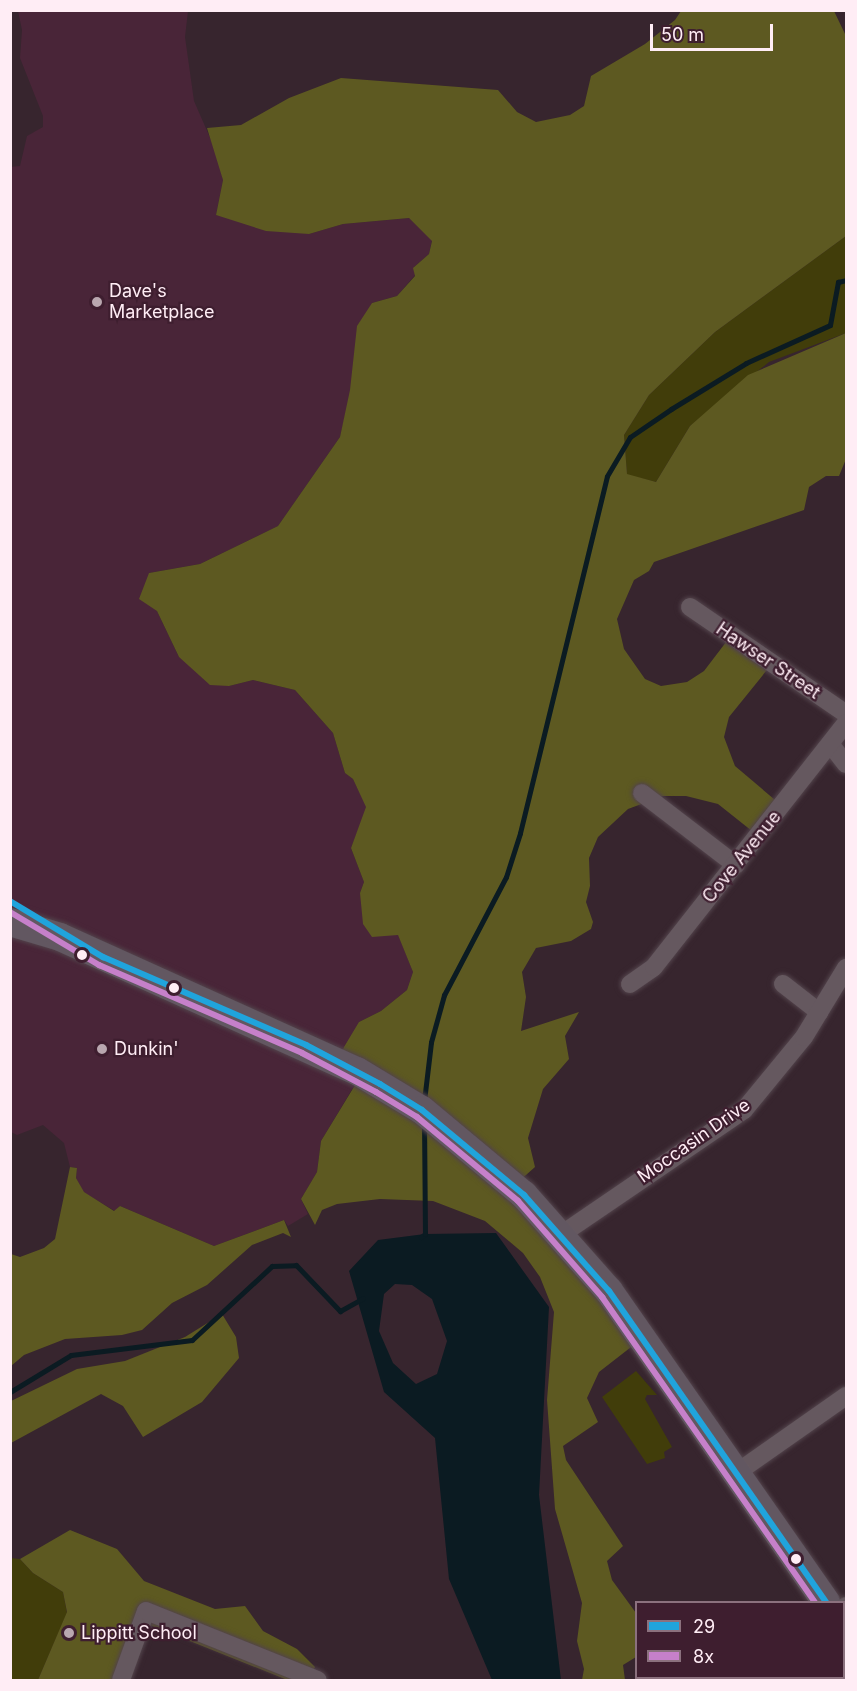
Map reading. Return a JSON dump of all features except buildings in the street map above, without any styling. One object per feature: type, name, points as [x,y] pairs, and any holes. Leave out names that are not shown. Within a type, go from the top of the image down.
[{"type":"main road","points":[[10,901],[104,957]]},
{"type":"main road","points":[[10,922],[60,937],[306,1045],[381,1084],[422,1110],[524,1195],[562,1234],[627,1316],[825,1601]]},
{"type":"street","name":"Hawser Street","points":[[690,607],[846,714]]},
{"type":"street","name":"Cove Avenue","points":[[630,984],[654,967],[831,745],[846,723]]},
{"type":"street","points":[[831,745],[846,764]]},
{"type":"street","points":[[642,793],[736,865]]},
{"type":"street","name":"Moccasin Drive","points":[[562,1234],[744,1110],[765,1089],[819,1012],[846,968]]},
{"type":"street","points":[[783,984],[819,1012]]},
{"type":"street","points":[[735,1474],[846,1396]]},
{"type":"street","points":[[121,1680],[146,1611],[318,1680]]},
{"type":"shaded area","points":[[18,11],[188,11],[185,37],[194,101],[218,156],[223,180],[216,215],[309,234],[343,224],[409,218],[432,240],[429,254],[414,267],[415,275],[397,296],[372,303],[340,437],[278,526],[200,564],[149,573],[157,611],[179,657],[229,686],[253,680],[295,690],[333,733],[345,773],[353,779],[367,807],[351,848],[364,882],[360,893],[384,933],[398,934],[413,972],[407,990],[381,1011],[359,1022],[363,1071],[321,1141],[317,1172],[301,1199],[308,1214],[288,1226],[284,1220],[214,1246],[120,1206],[115,1211],[83,1192],[76,1178],[77,1168],[70,1167],[64,1143],[43,1125],[17,1135],[11,1132],[10,167],[20,166],[27,136],[43,127],[43,116],[20,58],[22,30]]},
{"type":"shaded area","points":[[681,11],[834,11],[846,36],[846,236],[715,332],[649,395],[624,435],[627,474],[656,482],[690,426],[748,375],[846,333],[846,459],[839,476],[826,476],[809,487],[804,510],[654,562],[649,571],[634,580],[617,619],[624,649],[645,679],[661,686],[687,682],[704,671],[733,633],[775,660],[729,717],[724,737],[735,766],[781,805],[757,835],[718,804],[686,796],[663,796],[628,809],[598,837],[589,858],[590,886],[586,902],[593,922],[591,929],[571,941],[536,948],[522,972],[526,997],[521,1031],[579,1012],[565,1036],[569,1059],[543,1089],[528,1138],[535,1167],[517,1183],[644,1337],[599,1372],[587,1398],[598,1422],[563,1446],[566,1460],[623,1546],[607,1561],[612,1580],[635,1612],[635,1658],[623,1665],[625,1680],[582,1680],[584,1669],[577,1641],[582,1603],[555,1509],[547,1400],[554,1312],[540,1277],[523,1253],[485,1221],[433,1201],[380,1199],[337,1204],[322,1210],[315,1225],[301,1199],[317,1172],[321,1141],[363,1072],[340,1056],[344,1047],[359,1022],[381,1011],[407,990],[413,972],[398,935],[372,937],[363,924],[360,893],[364,882],[351,848],[366,807],[353,779],[345,773],[333,733],[295,690],[253,680],[229,686],[210,685],[179,657],[157,611],[139,599],[149,573],[200,564],[278,526],[340,437],[350,390],[357,326],[372,303],[397,296],[415,276],[413,268],[429,254],[432,241],[409,218],[343,224],[309,234],[266,231],[216,215],[223,180],[207,128],[241,125],[289,98],[341,78],[498,90],[517,112],[536,122],[570,115],[584,106],[591,76],[645,44],[675,20]]},
{"type":"shaded area","points":[[846,236],[846,333],[769,362],[690,426],[656,482],[627,475],[624,435],[649,395],[715,332]]},
{"type":"shaded area","points":[[70,1167],[77,1168],[76,1178],[84,1192],[114,1211],[120,1206],[214,1246],[284,1220],[291,1237],[283,1233],[252,1245],[207,1285],[172,1303],[142,1330],[122,1335],[65,1339],[24,1355],[11,1366],[11,1254],[20,1257],[44,1248],[55,1239]]},
{"type":"shaded area","points":[[222,1314],[236,1337],[239,1358],[202,1402],[143,1437],[123,1406],[101,1394],[11,1443],[11,1401],[77,1369],[125,1361],[185,1337]]},
{"type":"shaded area","points":[[636,1371],[657,1395],[647,1395],[645,1399],[672,1447],[664,1452],[665,1458],[647,1464],[602,1397]]},
{"type":"shaded area","points":[[70,1530],[117,1549],[144,1581],[215,1609],[245,1606],[263,1631],[297,1649],[315,1667],[309,1680],[285,1679],[145,1623],[120,1680],[38,1680],[67,1612],[63,1592],[33,1573],[20,1559]]},
{"type":"shaded area","points":[[10,1558],[20,1559],[33,1573],[63,1592],[67,1613],[38,1680],[11,1680]]},
{"type":"water","points":[[496,1233],[549,1307],[539,1495],[561,1680],[492,1680],[449,1579],[435,1438],[384,1392],[349,1271],[378,1240],[425,1234]],"holes":[[[395,1284],[412,1285],[432,1299],[447,1341],[437,1374],[416,1384],[393,1363],[379,1331],[384,1294]]]},
{"type":"waterway","points":[[424,1101],[431,1042],[444,995],[506,877],[520,833],[607,476],[630,437],[671,409],[746,363],[830,325],[838,282],[846,280]]},
{"type":"waterway","points":[[421,1237],[425,1234],[424,1125]]},
{"type":"waterway","points":[[10,1392],[71,1355],[192,1340],[272,1266],[296,1265],[340,1311],[363,1298]]},
{"type":"transit line","name":"29","points":[[10,901],[103,957],[306,1045],[380,1084],[422,1110],[524,1195],[609,1291],[825,1601]]},
{"type":"transit line","name":"8x","points":[[10,912],[99,965],[302,1053],[376,1092],[417,1117],[518,1201],[602,1297],[814,1601]]},
{"type":"place","name":"Dave's Marketplace","points":[[97,302]]},
{"type":"place","name":"Dunkin'","points":[[102,1049]]},
{"type":"place","name":"Lippitt School","points":[[69,1633]]}]
